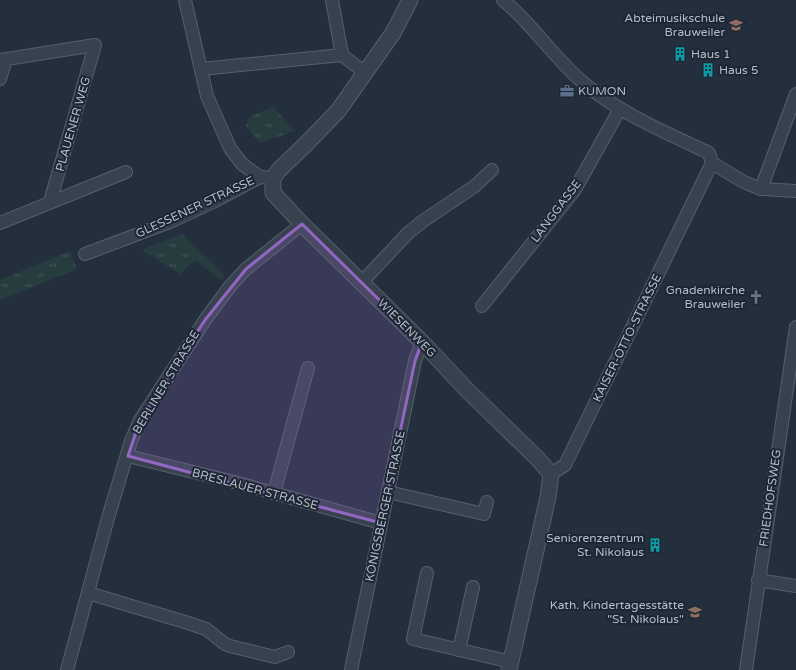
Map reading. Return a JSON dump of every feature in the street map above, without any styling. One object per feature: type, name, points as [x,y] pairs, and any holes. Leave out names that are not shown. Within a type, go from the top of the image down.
[{"type":"street","points":[[185,0],[207,96],[230,148],[242,164],[266,178]]},
{"type":"street","points":[[332,0],[342,55],[365,73]]},
{"type":"street","name":"GLESSENER STRASSE","points":[[85,254],[170,222],[266,178],[279,170],[306,145],[338,111],[393,33],[410,0]]},
{"type":"street","points":[[503,0],[523,19],[555,56],[586,85],[620,109],[649,125],[709,153],[712,163],[744,182],[761,188],[796,191]]},
{"type":"street","name":"PLAUENER WEG","points":[[3,59],[95,45],[50,202]]},
{"type":"street","points":[[201,69],[342,55]]},
{"type":"street","points":[[0,79],[3,59]]},
{"type":"street","points":[[761,188],[796,94]]},
{"type":"street","name":"LANGGASSE","points":[[482,306],[574,191],[620,109]]},
{"type":"street","name":"KAISER-OTTO-STRASSE","points":[[551,474],[565,465],[712,163]]},
{"type":"street","points":[[362,282],[408,233],[423,221],[475,186],[492,170]]},
{"type":"street","points":[[0,223],[126,172]]},
{"type":"street","name":"WIESENWEG","points":[[266,178],[273,193],[302,224],[422,342],[467,390],[538,459],[551,474]]},
{"type":"street","name":"BERLINER STRASSE","points":[[67,670],[108,518],[128,456],[131,441],[140,420],[205,320],[231,285],[246,269],[302,224]]},
{"type":"street","name":"FRIEDHOFSWEG","points":[[746,670],[796,327]]},
{"type":"street","name":"KÖNIGSBERGER STRASSE","points":[[351,670],[415,361],[422,342]]},
{"type":"street","points":[[274,492],[308,368]]},
{"type":"street","name":"BRESLAUER STRASSE","points":[[128,456],[274,492],[382,523]]},
{"type":"street","points":[[427,573],[413,640],[459,650],[510,666],[548,497],[551,474]]},
{"type":"street","points":[[388,492],[484,514],[487,502]]},
{"type":"street","points":[[758,580],[796,586]]},
{"type":"street","points":[[459,650],[473,587]]},
{"type":"street","points":[[88,593],[206,629],[225,644],[230,646],[275,657],[288,652]]},
{"type":"highlighted area","points":[[302,224],[422,342],[415,361],[381,523],[128,456],[140,420],[205,320],[246,269]]},
{"type":"green space","points":[[273,107],[295,131],[260,143],[246,126],[250,116]]},
{"type":"green space","points":[[182,234],[225,275],[221,280],[195,260],[180,274],[142,250]]},
{"type":"green space","points":[[70,251],[77,269],[0,300],[0,280]]},
{"type":"place","name":"Abteimusikschule Brauweiler","points":[[736,25]]},
{"type":"place","name":"Haus 1","points":[[680,54]]},
{"type":"place","name":"Haus 5","points":[[708,70]]},
{"type":"place","name":"KUMON","points":[[567,91]]},
{"type":"place","name":"Gnadenkirche Brauweiler","points":[[756,297]]},
{"type":"place","name":"Seniorenzentrum St. Nikolaus","points":[[655,545]]},
{"type":"place","name":"Kath. Kindertagesstätte \"St. Nikolaus\"","points":[[695,612]]}]
